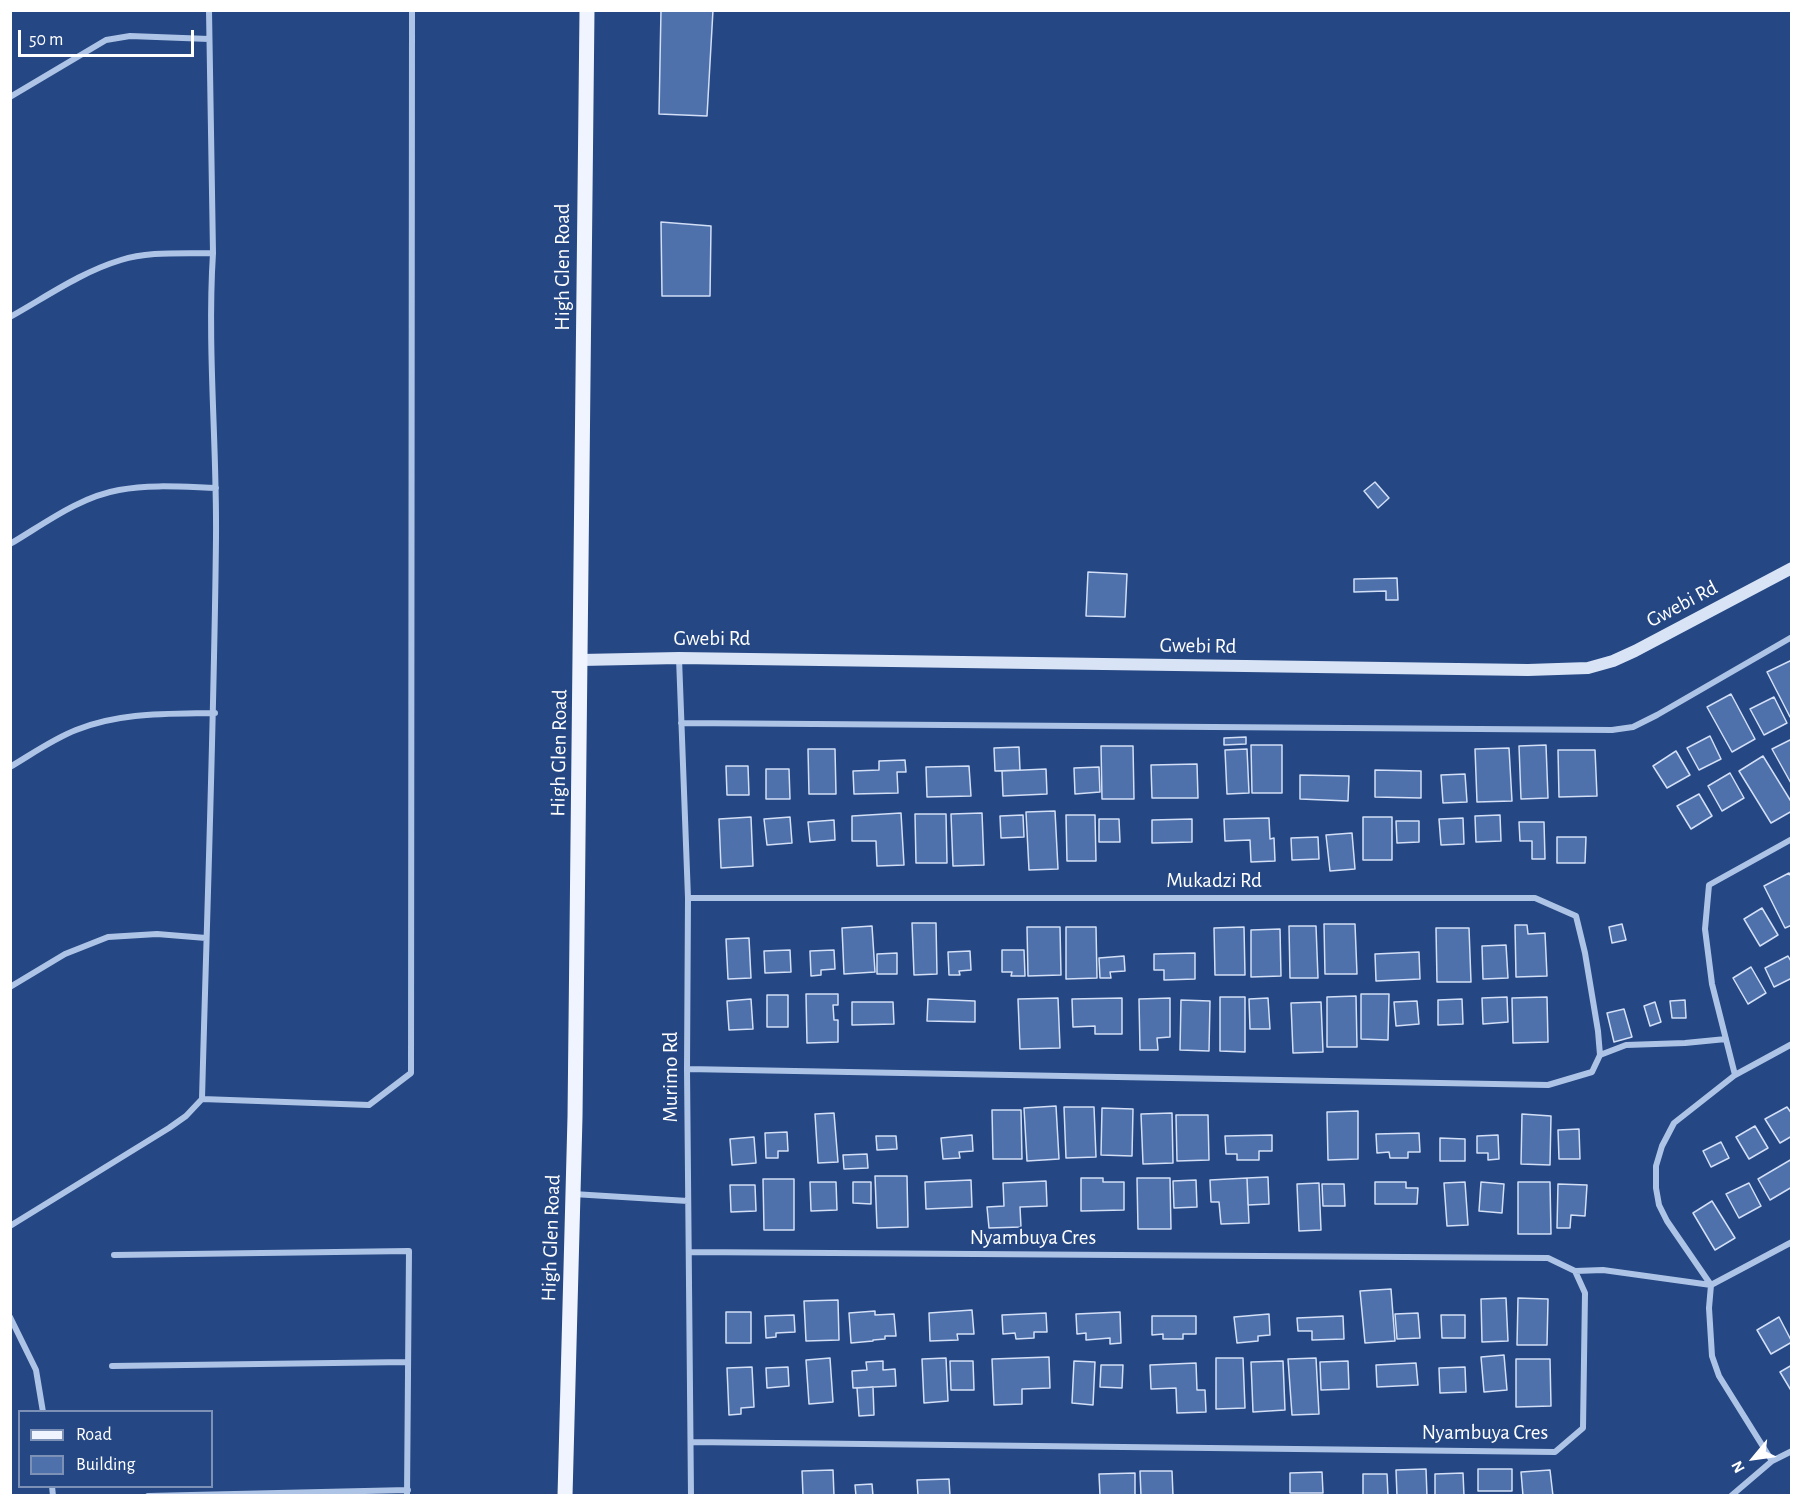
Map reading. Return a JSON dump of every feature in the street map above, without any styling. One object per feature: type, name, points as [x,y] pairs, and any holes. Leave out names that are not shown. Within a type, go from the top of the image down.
[{"type":"main road","name":"High Glen Road","points":[[565,1496],[573,1194],[581,660],[586,10]]},
{"type":"street","points":[[10,1226],[169,1128],[186,1116],[202,1099],[214,713],[216,488],[211,288],[213,254],[209,10]]},
{"type":"street","points":[[202,1099],[369,1105],[411,1073],[412,10]]},
{"type":"street","points":[[10,97],[106,40],[130,36],[209,39]]},
{"type":"street","points":[[10,317],[90,271],[123,259],[152,255],[213,254]]},
{"type":"street","points":[[10,544],[79,503],[116,490],[147,486],[216,488]]},
{"type":"street","name":"Gwebi Rd","points":[[581,660],[679,658],[1528,670],[1588,668],[1613,661],[1635,651],[1791,568]]},
{"type":"street","points":[[681,723],[1612,730],[1633,727],[1657,715],[1791,637]]},
{"type":"street","name":"Murimo Rd","points":[[679,658],[688,898],[687,1069],[691,1496]]},
{"type":"street","points":[[10,767],[75,730],[105,720],[127,716],[214,713]]},
{"type":"street","points":[[1735,1075],[1712,984],[1705,929],[1709,885],[1791,839]]},
{"type":"street","name":"Mukadzi Rd","points":[[687,1069],[1548,1085],[1592,1072],[1599,1055],[1598,1031],[1585,953],[1576,916],[1535,898],[688,898]]},
{"type":"street","points":[[10,987],[65,954],[108,937],[157,934],[206,938]]},
{"type":"street","points":[[1599,1055],[1626,1045],[1726,1039]]},
{"type":"street","points":[[1772,1461],[1719,1376],[1712,1356],[1709,1308],[1711,1285],[1667,1221],[1659,1205],[1656,1166],[1662,1146],[1674,1123],[1735,1075],[1791,1044]]},
{"type":"street","points":[[573,1194],[688,1201]]},
{"type":"street","points":[[1575,1271],[1603,1270],[1711,1285],[1791,1242]]},
{"type":"street","points":[[114,1255],[409,1251],[407,1493],[148,1496]]},
{"type":"street","name":"Nyambuya Cres","points":[[689,1252],[1548,1258],[1575,1271],[1585,1293],[1583,1428],[1555,1452],[691,1442]]},
{"type":"street","points":[[10,1317],[36,1370],[43,1410]]},
{"type":"street","points":[[112,1366],[407,1362]]},
{"type":"street","points":[[1731,1496],[1772,1461],[1791,1451]]},
{"type":"building","points":[[661,10],[713,10],[707,116],[659,114]]},
{"type":"building","points":[[661,222],[711,226],[710,296],[662,296]]},
{"type":"building","points":[[1375,482],[1389,498],[1378,508],[1364,491]]},
{"type":"building","points":[[1088,572],[1127,574],[1125,617],[1086,616]]},
{"type":"building","points":[[1397,578],[1398,600],[1386,600],[1386,591],[1354,592],[1354,579]]},
{"type":"building","points":[[1792,660],[1792,716],[1790,717],[1767,672]]},
{"type":"building","points":[[1731,694],[1755,739],[1732,752],[1707,707]]},
{"type":"building","points":[[1774,697],[1787,723],[1764,735],[1750,709]]},
{"type":"building","points":[[1710,736],[1721,759],[1699,770],[1687,748]]},
{"type":"building","points":[[1246,737],[1246,744],[1224,745],[1224,738]]},
{"type":"building","points":[[1792,739],[1792,785],[1772,749]]},
{"type":"building","points":[[1251,745],[1282,745],[1282,793],[1252,793]]},
{"type":"building","points":[[1546,745],[1548,798],[1521,799],[1519,746]]},
{"type":"building","points":[[1101,746],[1133,746],[1134,799],[1102,799]]},
{"type":"building","points":[[1019,747],[1020,770],[995,771],[994,748]]},
{"type":"building","points":[[1509,748],[1512,801],[1477,802],[1475,749]]},
{"type":"building","points":[[808,749],[835,749],[836,794],[809,794]]},
{"type":"building","points":[[1247,749],[1249,793],[1227,794],[1225,750]]},
{"type":"building","points":[[1558,750],[1595,750],[1597,796],[1559,797]]},
{"type":"building","points":[[1676,751],[1690,775],[1667,788],[1653,766]]},
{"type":"building","points":[[1763,756],[1792,803],[1792,811],[1771,823],[1739,771]]},
{"type":"building","points":[[905,760],[906,772],[897,772],[898,793],[854,794],[853,771],[879,770],[879,761]]},
{"type":"building","points":[[1197,764],[1198,798],[1152,798],[1151,765]]},
{"type":"building","points":[[726,766],[748,766],[749,795],[727,795]]},
{"type":"building","points":[[969,766],[971,796],[927,797],[926,767]]},
{"type":"building","points":[[1099,767],[1100,792],[1075,794],[1074,768]]},
{"type":"building","points":[[766,769],[789,769],[790,799],[766,799]]},
{"type":"building","points":[[1046,769],[1047,794],[1003,796],[1002,771]]},
{"type":"building","points":[[1375,770],[1421,771],[1421,798],[1375,797]]},
{"type":"building","points":[[1730,773],[1744,798],[1722,811],[1708,786]]},
{"type":"building","points":[[1465,774],[1467,802],[1443,803],[1441,775]]},
{"type":"building","points":[[1300,775],[1349,776],[1348,801],[1300,799]]},
{"type":"building","points":[[1699,794],[1712,816],[1691,829],[1677,806]]},
{"type":"building","points":[[1055,811],[1058,869],[1029,870],[1026,812]]},
{"type":"building","points":[[901,813],[904,865],[877,866],[876,841],[852,841],[852,816]]},
{"type":"building","points":[[982,813],[984,865],[953,866],[951,814]]},
{"type":"building","points":[[915,814],[946,814],[947,863],[916,863]]},
{"type":"building","points":[[1023,815],[1024,837],[1001,838],[1000,816]]},
{"type":"building","points":[[1066,815],[1095,815],[1096,861],[1067,861]]},
{"type":"building","points":[[1500,815],[1501,841],[1476,842],[1475,816]]},
{"type":"building","points":[[751,817],[753,866],[721,868],[719,819]]},
{"type":"building","points":[[790,817],[792,843],[767,845],[764,819]]},
{"type":"building","points":[[1363,817],[1392,817],[1392,860],[1363,860]]},
{"type":"building","points":[[1269,818],[1270,839],[1274,838],[1275,861],[1251,862],[1250,840],[1225,841],[1224,819]]},
{"type":"building","points":[[1463,818],[1464,844],[1441,845],[1439,819]]},
{"type":"building","points":[[1099,819],[1119,819],[1120,842],[1099,842]]},
{"type":"building","points":[[1192,819],[1192,842],[1152,843],[1152,820]]},
{"type":"building","points":[[834,820],[835,840],[810,842],[808,822]]},
{"type":"building","points":[[1396,821],[1419,821],[1419,842],[1397,843]]},
{"type":"building","points":[[1519,822],[1544,822],[1545,859],[1532,859],[1532,841],[1520,841]]},
{"type":"building","points":[[1352,833],[1355,869],[1330,871],[1326,835]]},
{"type":"building","points":[[1318,837],[1319,859],[1292,860],[1291,838]]},
{"type":"building","points":[[1557,837],[1586,837],[1585,863],[1557,863]]},
{"type":"building","points":[[1789,873],[1792,878],[1792,925],[1785,928],[1764,886]]},
{"type":"building","points":[[1762,908],[1778,935],[1760,946],[1744,919]]},
{"type":"building","points":[[912,923],[936,923],[937,974],[914,975]]},
{"type":"building","points":[[1324,924],[1355,924],[1357,974],[1325,974]]},
{"type":"building","points":[[1622,924],[1626,940],[1612,943],[1609,927]]},
{"type":"building","points":[[1515,925],[1527,925],[1528,934],[1545,933],[1547,976],[1516,977]]},
{"type":"building","points":[[872,926],[875,972],[844,974],[842,928]]},
{"type":"building","points":[[1289,926],[1316,926],[1318,978],[1290,978]]},
{"type":"building","points":[[1027,927],[1060,927],[1061,975],[1028,976]]},
{"type":"building","points":[[1066,927],[1096,927],[1097,978],[1066,979]]},
{"type":"building","points":[[1244,927],[1245,975],[1215,975],[1214,928]]},
{"type":"building","points":[[1436,928],[1469,928],[1471,982],[1437,982]]},
{"type":"building","points":[[1280,929],[1281,976],[1251,977],[1251,930]]},
{"type":"building","points":[[749,938],[751,978],[728,979],[726,939]]},
{"type":"building","points":[[1506,945],[1508,978],[1483,979],[1482,946]]},
{"type":"building","points":[[790,950],[791,972],[765,973],[764,951]]},
{"type":"building","points":[[834,950],[835,969],[821,970],[821,975],[811,976],[810,951]]},
{"type":"building","points":[[1002,950],[1024,950],[1025,976],[1011,976],[1012,972],[1002,972]]},
{"type":"building","points":[[970,951],[971,970],[959,971],[960,975],[949,975],[948,952]]},
{"type":"building","points":[[1419,952],[1420,979],[1376,981],[1375,954]]},
{"type":"building","points":[[897,953],[897,974],[877,974],[877,954]]},
{"type":"building","points":[[1195,953],[1195,979],[1164,980],[1164,970],[1154,970],[1154,954]]},
{"type":"building","points":[[1124,956],[1125,971],[1110,972],[1111,978],[1100,978],[1099,958]]},
{"type":"building","points":[[1788,956],[1792,963],[1792,978],[1774,987],[1765,968]]},
{"type":"building","points":[[1751,967],[1766,993],[1748,1004],[1733,978]]},
{"type":"building","points":[[806,994],[838,994],[838,1005],[833,1005],[834,1020],[838,1020],[838,1042],[807,1043]]},
{"type":"building","points":[[1361,994],[1389,994],[1388,1040],[1361,1039]]},
{"type":"building","points":[[767,995],[788,995],[788,1027],[767,1027]]},
{"type":"building","points":[[1356,996],[1357,1047],[1327,1047],[1327,997]]},
{"type":"building","points":[[1220,997],[1245,997],[1245,1052],[1220,1051]]},
{"type":"building","points":[[1507,997],[1508,1022],[1483,1024],[1482,998]]},
{"type":"building","points":[[1547,997],[1548,1042],[1513,1043],[1512,998]]},
{"type":"building","points":[[1058,998],[1060,1048],[1020,1049],[1018,999]]},
{"type":"building","points":[[1122,998],[1122,1034],[1095,1034],[1095,1026],[1073,1027],[1072,999]]},
{"type":"building","points":[[1170,998],[1170,1037],[1157,1038],[1158,1050],[1140,1050],[1139,999]]},
{"type":"building","points":[[1268,998],[1270,1029],[1250,1029],[1249,999]]},
{"type":"building","points":[[751,999],[753,1029],[729,1030],[727,1001]]},
{"type":"building","points":[[928,999],[975,1001],[975,1022],[927,1021]]},
{"type":"building","points":[[1462,999],[1463,1024],[1438,1025],[1438,1000]]},
{"type":"building","points":[[1181,1000],[1210,1001],[1209,1051],[1180,1050]]},
{"type":"building","points":[[1685,1000],[1686,1018],[1672,1018],[1670,1001]]},
{"type":"building","points":[[1417,1001],[1419,1024],[1396,1026],[1394,1002]]},
{"type":"building","points":[[852,1002],[893,1002],[894,1024],[852,1025]]},
{"type":"building","points":[[1321,1002],[1323,1052],[1293,1053],[1291,1003]]},
{"type":"building","points":[[1655,1002],[1661,1022],[1650,1026],[1644,1006]]},
{"type":"building","points":[[1624,1009],[1632,1037],[1614,1042],[1607,1013]]},
{"type":"building","points":[[1056,1106],[1059,1159],[1027,1161],[1024,1108]]},
{"type":"building","points":[[1064,1107],[1094,1107],[1096,1157],[1066,1158]]},
{"type":"building","points":[[1787,1107],[1792,1114],[1792,1136],[1780,1143],[1765,1119]]},
{"type":"building","points":[[1102,1108],[1133,1109],[1132,1156],[1101,1155]]},
{"type":"building","points":[[992,1110],[1021,1110],[1022,1159],[993,1159]]},
{"type":"building","points":[[1358,1111],[1358,1159],[1328,1160],[1327,1112]]},
{"type":"building","points":[[834,1113],[838,1162],[818,1163],[815,1114]]},
{"type":"building","points":[[1172,1113],[1173,1163],[1143,1164],[1141,1114]]},
{"type":"building","points":[[1522,1114],[1551,1116],[1550,1165],[1521,1164]]},
{"type":"building","points":[[1176,1115],[1208,1115],[1209,1160],[1177,1161]]},
{"type":"building","points":[[1755,1126],[1768,1148],[1749,1159],[1736,1137]]},
{"type":"building","points":[[1579,1129],[1580,1159],[1559,1159],[1558,1130]]},
{"type":"building","points":[[787,1132],[788,1151],[778,1151],[778,1158],[766,1158],[765,1133]]},
{"type":"building","points":[[1419,1133],[1420,1152],[1408,1152],[1408,1158],[1390,1158],[1389,1152],[1377,1153],[1376,1134]]},
{"type":"building","points":[[972,1135],[973,1151],[959,1152],[960,1158],[943,1159],[941,1138]]},
{"type":"building","points":[[1272,1135],[1272,1151],[1259,1151],[1259,1160],[1237,1160],[1237,1154],[1226,1154],[1225,1136]]},
{"type":"building","points":[[1498,1135],[1499,1159],[1488,1160],[1488,1153],[1477,1153],[1477,1136]]},
{"type":"building","points":[[876,1136],[896,1136],[897,1149],[877,1150]]},
{"type":"building","points":[[754,1137],[756,1163],[732,1165],[730,1139]]},
{"type":"building","points":[[1440,1138],[1465,1139],[1465,1161],[1440,1161]]},
{"type":"building","points":[[1721,1142],[1729,1158],[1711,1167],[1703,1151]]},
{"type":"building","points":[[867,1154],[868,1168],[844,1169],[843,1155]]},
{"type":"building","points":[[1792,1159],[1792,1187],[1770,1200],[1758,1179]]},
{"type":"building","points":[[875,1176],[907,1176],[908,1227],[877,1228]]},
{"type":"building","points":[[1268,1177],[1269,1204],[1248,1205],[1247,1178]]},
{"type":"building","points":[[1081,1178],[1103,1178],[1103,1182],[1124,1182],[1124,1210],[1081,1211]]},
{"type":"building","points":[[1137,1178],[1170,1178],[1171,1229],[1138,1229]]},
{"type":"building","points":[[1247,1178],[1249,1223],[1221,1224],[1219,1202],[1211,1202],[1210,1180]]},
{"type":"building","points":[[763,1179],[794,1179],[794,1230],[764,1230]]},
{"type":"building","points":[[971,1180],[972,1207],[926,1209],[925,1182]]},
{"type":"building","points":[[1196,1180],[1197,1207],[1174,1208],[1173,1181]]},
{"type":"building","points":[[1046,1181],[1047,1206],[1020,1207],[1021,1227],[989,1228],[987,1207],[1004,1206],[1003,1183]]},
{"type":"building","points":[[810,1182],[836,1182],[837,1210],[811,1211]]},
{"type":"building","points":[[853,1182],[871,1182],[871,1204],[853,1203]]},
{"type":"building","points":[[1375,1182],[1406,1182],[1406,1188],[1418,1188],[1417,1204],[1375,1204]]},
{"type":"building","points":[[1465,1182],[1468,1225],[1447,1226],[1444,1183]]},
{"type":"building","points":[[1481,1182],[1504,1184],[1502,1213],[1479,1211]]},
{"type":"building","points":[[1518,1182],[1550,1182],[1551,1234],[1518,1234]]},
{"type":"building","points":[[1319,1183],[1321,1230],[1299,1231],[1297,1184]]},
{"type":"building","points":[[1749,1183],[1761,1206],[1739,1218],[1726,1194]]},
{"type":"building","points":[[1322,1184],[1344,1184],[1345,1206],[1323,1206]]},
{"type":"building","points":[[1558,1184],[1587,1185],[1585,1216],[1571,1215],[1570,1228],[1557,1228]]},
{"type":"building","points":[[730,1185],[755,1185],[756,1211],[731,1212]]},
{"type":"building","points":[[1712,1201],[1735,1238],[1715,1250],[1693,1213]]},
{"type":"building","points":[[1391,1289],[1395,1341],[1365,1343],[1360,1291]]},
{"type":"building","points":[[1506,1298],[1508,1341],[1482,1342],[1481,1299]]},
{"type":"building","points":[[1518,1298],[1548,1299],[1547,1345],[1517,1345]]},
{"type":"building","points":[[838,1300],[839,1340],[806,1341],[804,1301]]},
{"type":"building","points":[[972,1310],[974,1334],[957,1334],[958,1340],[930,1341],[929,1313]]},
{"type":"building","points":[[875,1311],[875,1315],[894,1314],[896,1336],[851,1343],[849,1313]]},
{"type":"building","points":[[726,1312],[751,1312],[751,1343],[726,1343]]},
{"type":"building","points":[[1120,1312],[1121,1343],[1110,1344],[1110,1338],[1086,1340],[1086,1333],[1077,1334],[1076,1314]]},
{"type":"building","points":[[1046,1313],[1047,1332],[1034,1332],[1034,1338],[1016,1339],[1015,1333],[1003,1334],[1002,1315]]},
{"type":"building","points":[[1418,1313],[1420,1338],[1397,1339],[1395,1314]]},
{"type":"building","points":[[1269,1314],[1270,1335],[1258,1336],[1258,1341],[1237,1343],[1234,1317]]},
{"type":"building","points":[[794,1315],[795,1332],[776,1333],[776,1337],[766,1338],[765,1316]]},
{"type":"building","points":[[1441,1315],[1465,1315],[1465,1338],[1442,1338]]},
{"type":"building","points":[[1152,1316],[1196,1316],[1196,1334],[1183,1334],[1183,1339],[1163,1339],[1163,1334],[1152,1335]]},
{"type":"building","points":[[1343,1316],[1344,1339],[1312,1340],[1312,1331],[1298,1331],[1297,1318]]},
{"type":"building","points":[[1779,1317],[1792,1342],[1771,1354],[1757,1330]]},
{"type":"building","points":[[1504,1355],[1507,1390],[1484,1392],[1481,1357]]},
{"type":"building","points":[[1049,1357],[1050,1388],[1022,1389],[1022,1404],[994,1405],[992,1359]]},
{"type":"building","points":[[830,1358],[833,1402],[809,1404],[806,1360]]},
{"type":"building","points":[[946,1358],[948,1401],[924,1403],[922,1359]]},
{"type":"building","points":[[1216,1358],[1243,1358],[1245,1408],[1216,1409]]},
{"type":"building","points":[[1316,1358],[1319,1414],[1292,1415],[1288,1359]]},
{"type":"building","points":[[1516,1359],[1550,1359],[1551,1406],[1516,1407]]},
{"type":"building","points":[[883,1361],[883,1370],[895,1369],[896,1386],[853,1388],[852,1371],[867,1370],[866,1362]]},
{"type":"building","points":[[950,1361],[973,1361],[974,1390],[951,1390]]},
{"type":"building","points":[[1074,1361],[1095,1362],[1093,1405],[1072,1403]]},
{"type":"building","points":[[1283,1361],[1285,1410],[1253,1412],[1251,1362]]},
{"type":"building","points":[[1348,1361],[1349,1389],[1321,1390],[1320,1362]]},
{"type":"building","points":[[1196,1363],[1197,1390],[1205,1390],[1206,1412],[1177,1413],[1176,1388],[1151,1389],[1150,1365]]},
{"type":"building","points":[[1416,1363],[1418,1385],[1377,1387],[1376,1365]]},
{"type":"building","points":[[1101,1365],[1123,1365],[1122,1388],[1100,1387]]},
{"type":"building","points":[[1792,1365],[1792,1392],[1780,1372]]},
{"type":"building","points":[[752,1367],[754,1407],[741,1408],[741,1414],[729,1415],[727,1368]]},
{"type":"building","points":[[788,1367],[789,1386],[767,1388],[766,1368]]},
{"type":"building","points":[[1465,1367],[1466,1392],[1440,1393],[1439,1368]]},
{"type":"building","points":[[873,1387],[874,1415],[859,1416],[857,1388]]},
{"type":"building","points":[[1426,1469],[1427,1496],[1397,1496],[1396,1470]]},
{"type":"building","points":[[1478,1469],[1512,1469],[1512,1491],[1478,1491]]},
{"type":"building","points":[[833,1470],[834,1496],[803,1496],[802,1471]]},
{"type":"building","points":[[1550,1470],[1553,1496],[1523,1496],[1521,1472]]},
{"type":"building","points":[[1140,1471],[1172,1471],[1173,1496],[1141,1496]]},
{"type":"building","points":[[1322,1472],[1323,1493],[1290,1493],[1290,1473]]},
{"type":"building","points":[[1135,1473],[1135,1496],[1088,1496],[1100,1495],[1099,1474]]},
{"type":"building","points":[[1463,1473],[1464,1496],[1435,1496],[1435,1474]]},
{"type":"building","points":[[1363,1474],[1387,1474],[1388,1496],[1363,1496]]},
{"type":"building","points":[[949,1479],[950,1496],[918,1495],[917,1480]]},
{"type":"building","points":[[872,1484],[873,1496],[856,1496],[855,1485]]}]
